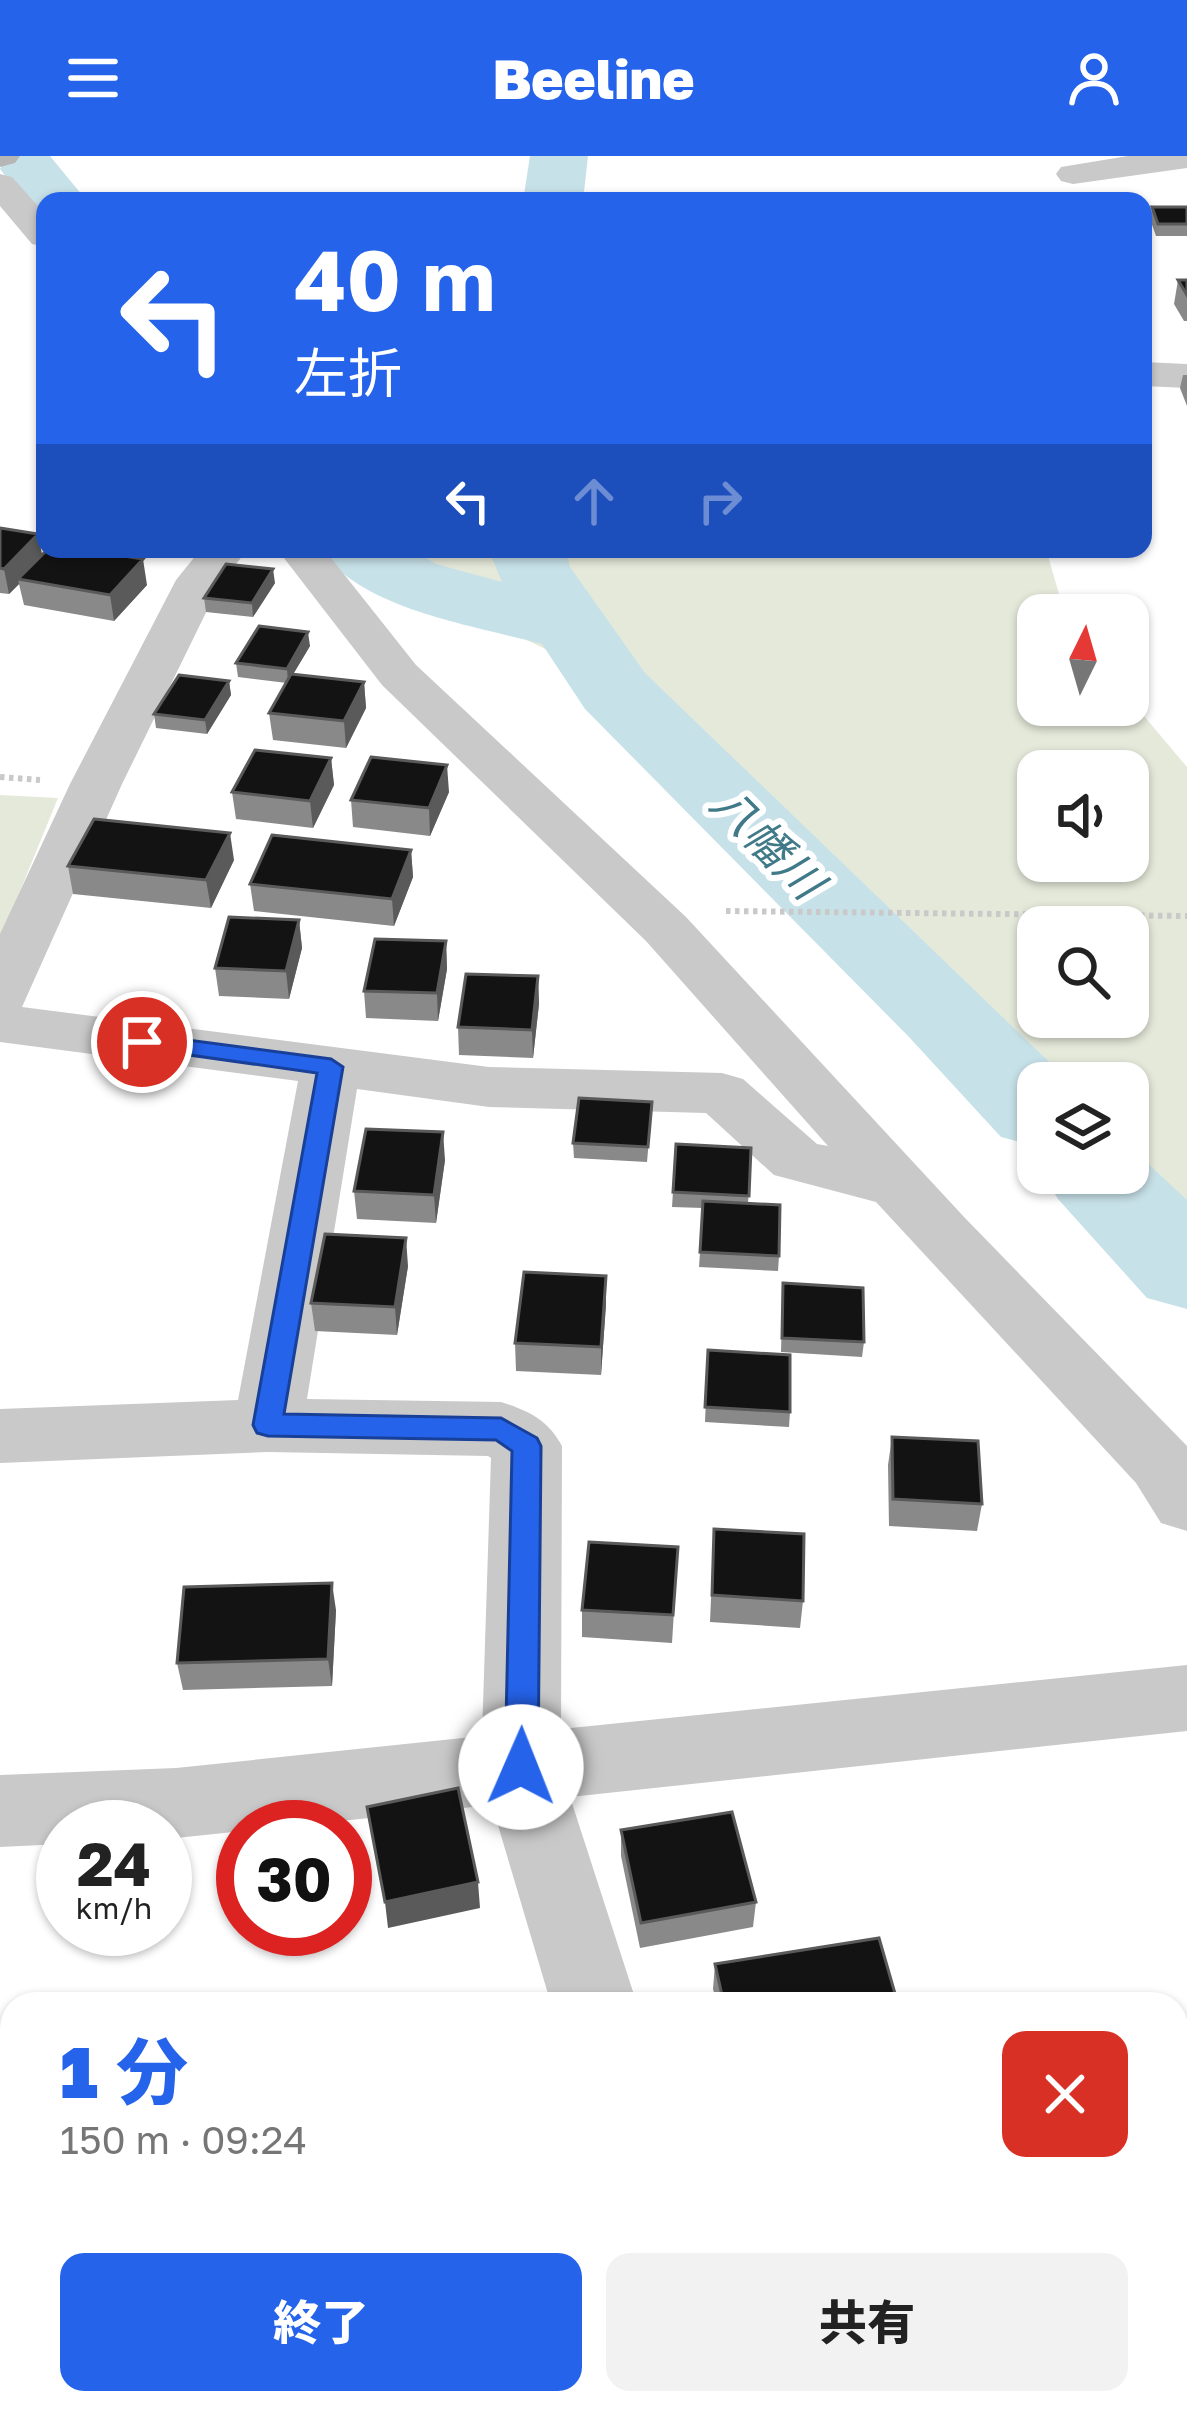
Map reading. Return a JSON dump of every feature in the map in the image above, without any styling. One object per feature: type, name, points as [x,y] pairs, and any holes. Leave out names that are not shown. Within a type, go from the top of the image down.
[{"type":"street","points":[[1074,177],[1187,158]]},
{"type":"street","points":[[20,196],[36,222]]},
{"type":"street","points":[[1152,374],[1187,376]]},
{"type":"street","points":[[0,996],[96,784],[199,580],[217,558]]},
{"type":"street","points":[[307,558],[399,675],[666,929],[897,1185],[1161,1464],[1187,1503]]},
{"type":"street","points":[[0,1023],[489,1087],[722,1093],[796,1160],[897,1185]]},
{"type":"street","points":[[268,1425],[331,1067]]},
{"type":"street","points":[[0,1436],[268,1425],[501,1429],[526,1446],[521,1767],[590,1992]]},
{"type":"street","points":[[0,1811],[176,1803],[1187,1698]]},
{"type":"path","points":[[787,911],[1187,916]]},
{"type":"shaded area","points":[[385,558],[1049,558],[1059,594],[1017,594],[1017,726],[1149,726],[1149,722],[1187,767],[1187,1209],[1149,1172],[1149,1062],[1038,1062],[690,720],[484,619]]},
{"type":"shaded area","points":[[0,795],[58,798],[0,940]]},
{"type":"building","points":[[1152,207],[1187,207],[1187,224],[1158,224]]},
{"type":"building","points":[[0,528],[36,534],[4,569],[0,568]]},
{"type":"building","points":[[39,558],[143,559],[110,595],[18,579]]},
{"type":"building","points":[[226,564],[273,569],[252,603],[204,598]]},
{"type":"building","points":[[259,626],[308,632],[287,669],[236,663]]},
{"type":"building","points":[[291,674],[364,682],[344,721],[269,713]]},
{"type":"building","points":[[179,675],[229,681],[205,720],[154,714]]},
{"type":"building","points":[[255,750],[331,758],[310,801],[232,792]]},
{"type":"building","points":[[371,757],[447,765],[429,808],[351,800]]},
{"type":"building","points":[[94,819],[230,833],[206,880],[68,866]]},
{"type":"building","points":[[272,835],[411,850],[392,899],[250,884]]},
{"type":"building","points":[[229,917],[299,920],[286,971],[215,968]]},
{"type":"building","points":[[375,939],[446,941],[437,993],[364,991]]},
{"type":"building","points":[[466,974],[538,976],[532,1030],[458,1027]]},
{"type":"building","points":[[579,1098],[652,1102],[648,1147],[573,1143]]},
{"type":"building","points":[[366,1129],[443,1132],[434,1195],[354,1191]]},
{"type":"building","points":[[676,1144],[751,1148],[749,1196],[673,1192]]},
{"type":"building","points":[[703,1201],[780,1205],[779,1256],[700,1252]]},
{"type":"building","points":[[325,1234],[406,1238],[395,1307],[311,1303]]},
{"type":"building","points":[[524,1272],[606,1276],[601,1347],[515,1343]]},
{"type":"building","points":[[783,1283],[863,1288],[864,1342],[782,1338]]},
{"type":"building","points":[[708,1350],[790,1355],[790,1412],[705,1407]]},
{"type":"building","points":[[892,1437],[978,1441],[982,1504],[893,1499]]},
{"type":"building","points":[[714,1529],[804,1534],[803,1601],[712,1595]]},
{"type":"building","points":[[589,1542],[678,1547],[673,1615],[582,1610]]},
{"type":"building","points":[[332,1583],[328,1659],[177,1663],[184,1587]]},
{"type":"building","points":[[458,1788],[478,1882],[385,1902],[372,1833],[372,1806]]},
{"type":"building","points":[[732,1812],[756,1902],[641,1923],[621,1830]]},
{"type":"building","points":[[879,1938],[895,1992],[721,1992],[715,1964]]},
{"type":"waterway","name":"八幡川","points":[[554,192],[559,156]]},
{"type":"waterway","points":[[29,168],[49,192]]},
{"type":"waterway","points":[[373,558],[408,581],[572,627]]},
{"type":"waterway","name":"八幡川","points":[[529,558],[572,627]]},
{"type":"waterway","name":"八幡川","points":[[572,627],[615,691],[1017,1090]]},
{"type":"waterway","name":"八幡川","points":[[1116,1194],[1187,1269]]},
{"type":"route","points":[[142,1042],[331,1067],[268,1425],[501,1429],[526,1446],[521,1767]]}]
